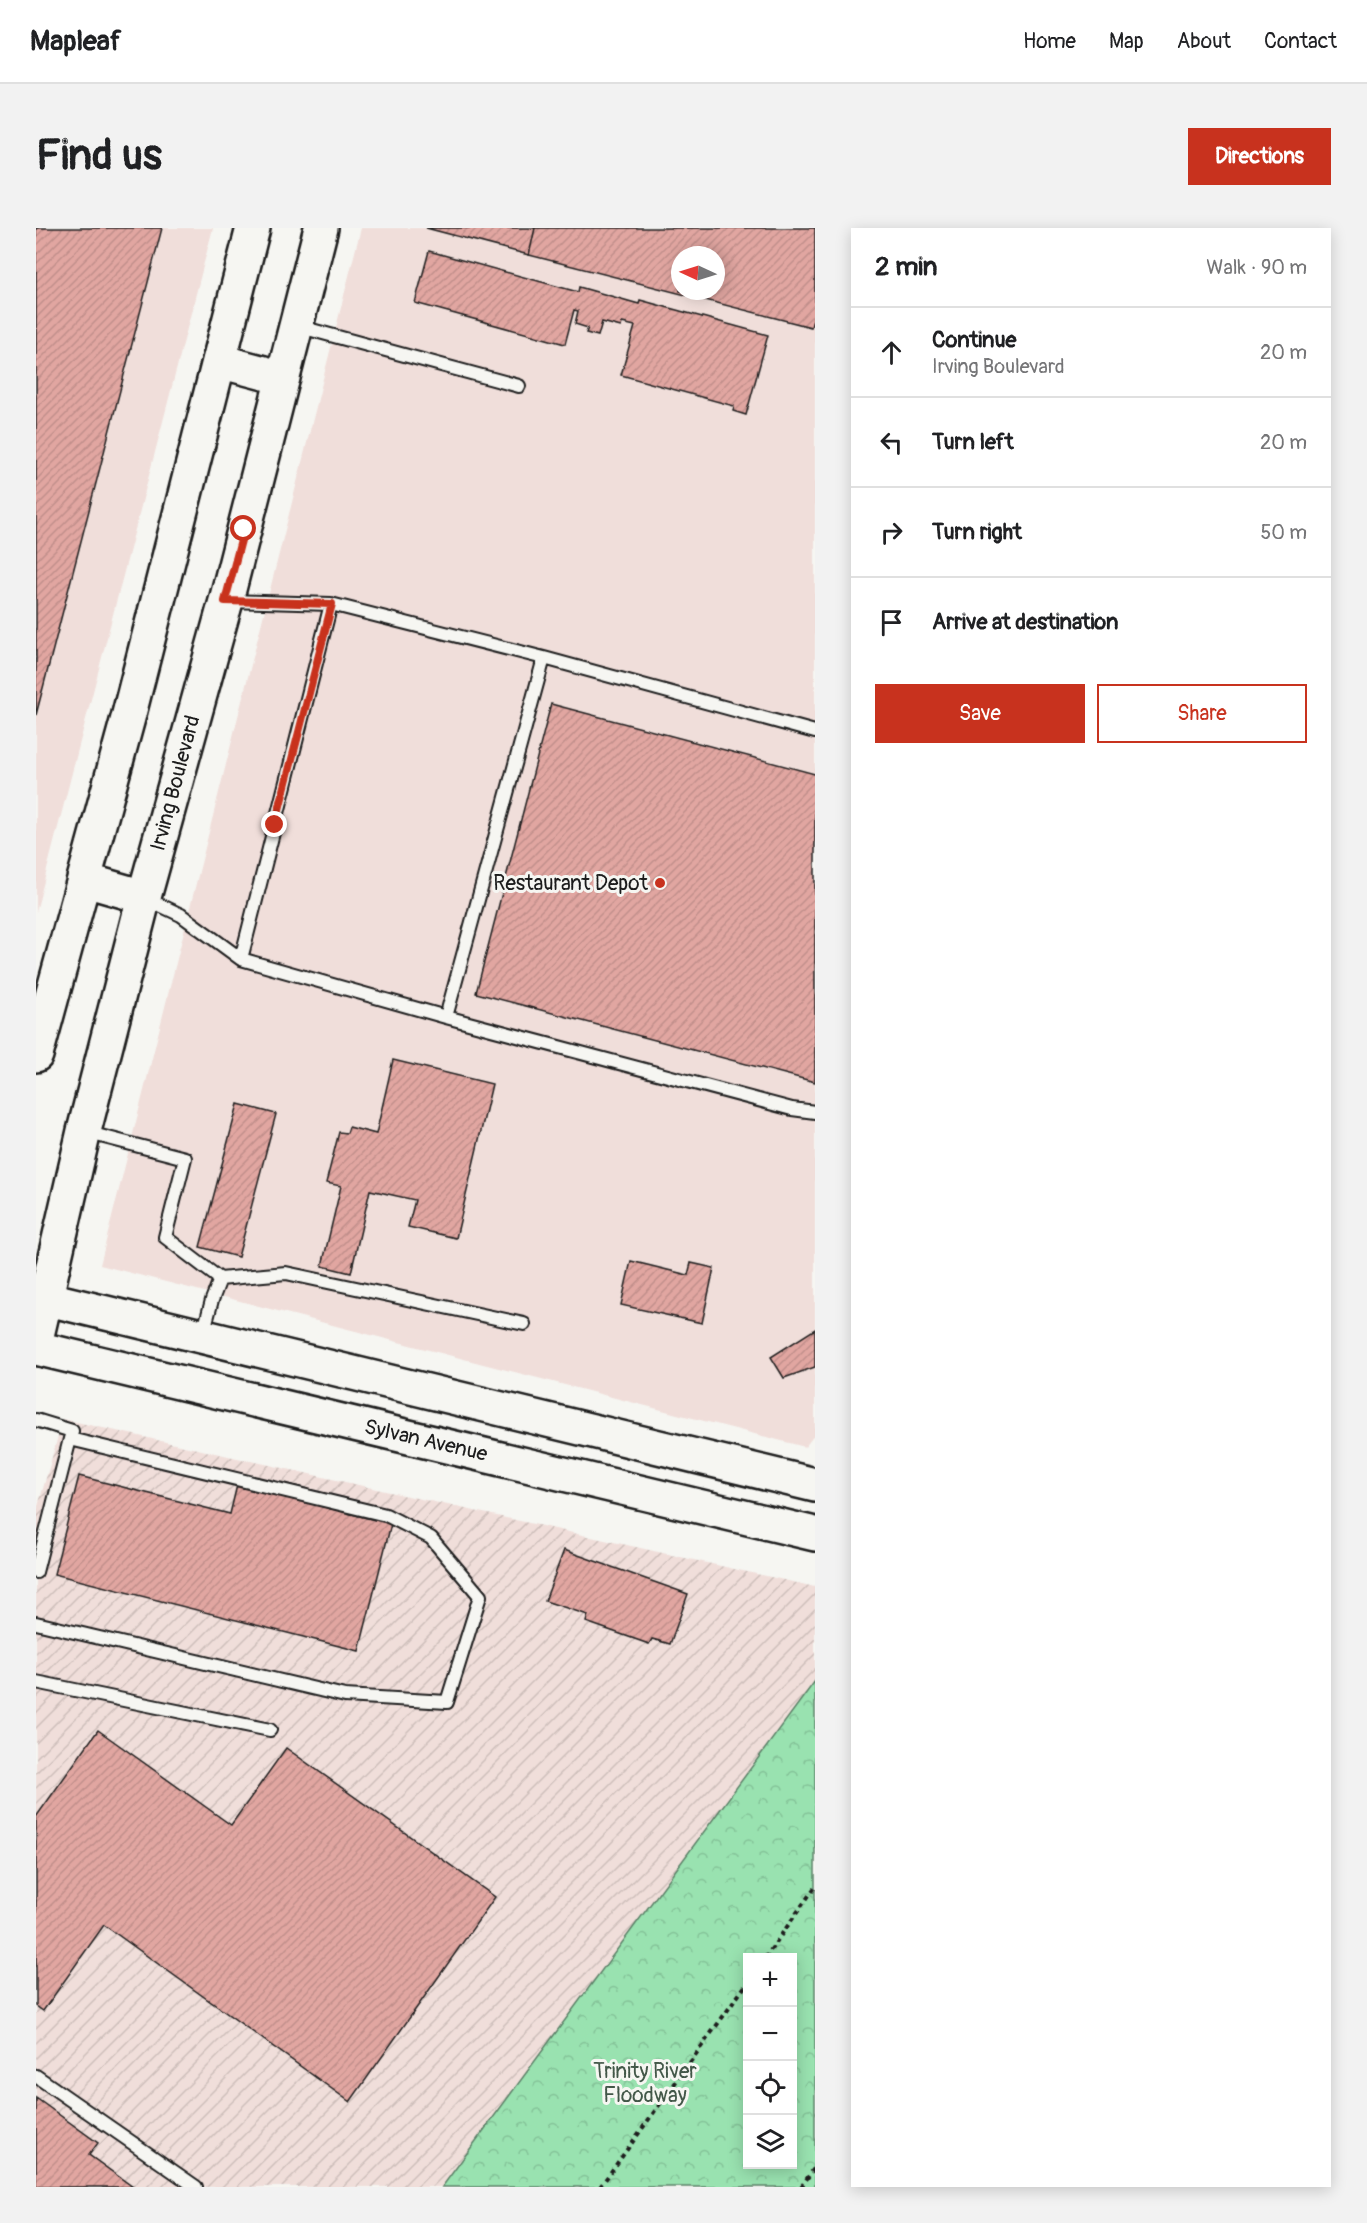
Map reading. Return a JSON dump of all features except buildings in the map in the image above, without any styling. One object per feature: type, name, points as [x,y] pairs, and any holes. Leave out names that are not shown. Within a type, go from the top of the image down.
[{"type":"main road","points":[[36,1055],[85,880],[253,228]]},
{"type":"main road","name":"Irving Boulevard","points":[[36,1340],[41,1297],[321,228]]},
{"type":"main road","points":[[219,361],[283,378]]},
{"type":"main road","points":[[85,880],[144,897]]},
{"type":"main road","points":[[41,1297],[815,1485]]},
{"type":"main road","name":"Sylvan Avenue","points":[[36,1348],[815,1534]]},
{"type":"lane","points":[[296,326],[519,386]]},
{"type":"lane","points":[[225,601],[332,604],[544,658],[815,732]]},
{"type":"lane","points":[[241,959],[332,604]]},
{"type":"lane","points":[[446,1017],[544,658]]},
{"type":"lane","points":[[144,897],[181,915],[241,959],[446,1017],[792,1109],[815,1112]]},
{"type":"lane","points":[[84,1131],[185,1158],[165,1237],[220,1278],[286,1273],[524,1324]]},
{"type":"lane","points":[[202,1336],[220,1278]]},
{"type":"lane","points":[[36,1420],[72,1431],[36,1572]]},
{"type":"lane","points":[[36,1623],[345,1696],[447,1702],[480,1596],[431,1538],[386,1515],[70,1439]]},
{"type":"lane","points":[[36,1683],[270,1730]]},
{"type":"lane","points":[[36,2076],[196,2187]]},
{"type":"path","points":[[769,1953],[815,1887]]},
{"type":"path","points":[[600,2187],[743,1988]]},
{"type":"path","points":[[801,2187],[815,2167]]},
{"type":"shaded area","points":[[36,228],[213,228],[36,912]]},
{"type":"shaded area","points":[[361,228],[815,228],[815,1434],[805,1447],[100,1265]]},
{"type":"shaded area","points":[[63,1419],[815,1587],[815,1681],[442,2187],[36,2187],[36,1513]]},
{"type":"green space","name":"Trinity River Floodway","points":[[815,1681],[815,2187],[442,2187]]},
{"type":"place","name":"Restaurant Depot","points":[[660,883]]},
{"type":"route","points":[[244,529],[225,601],[332,604],[275,825]]}]
